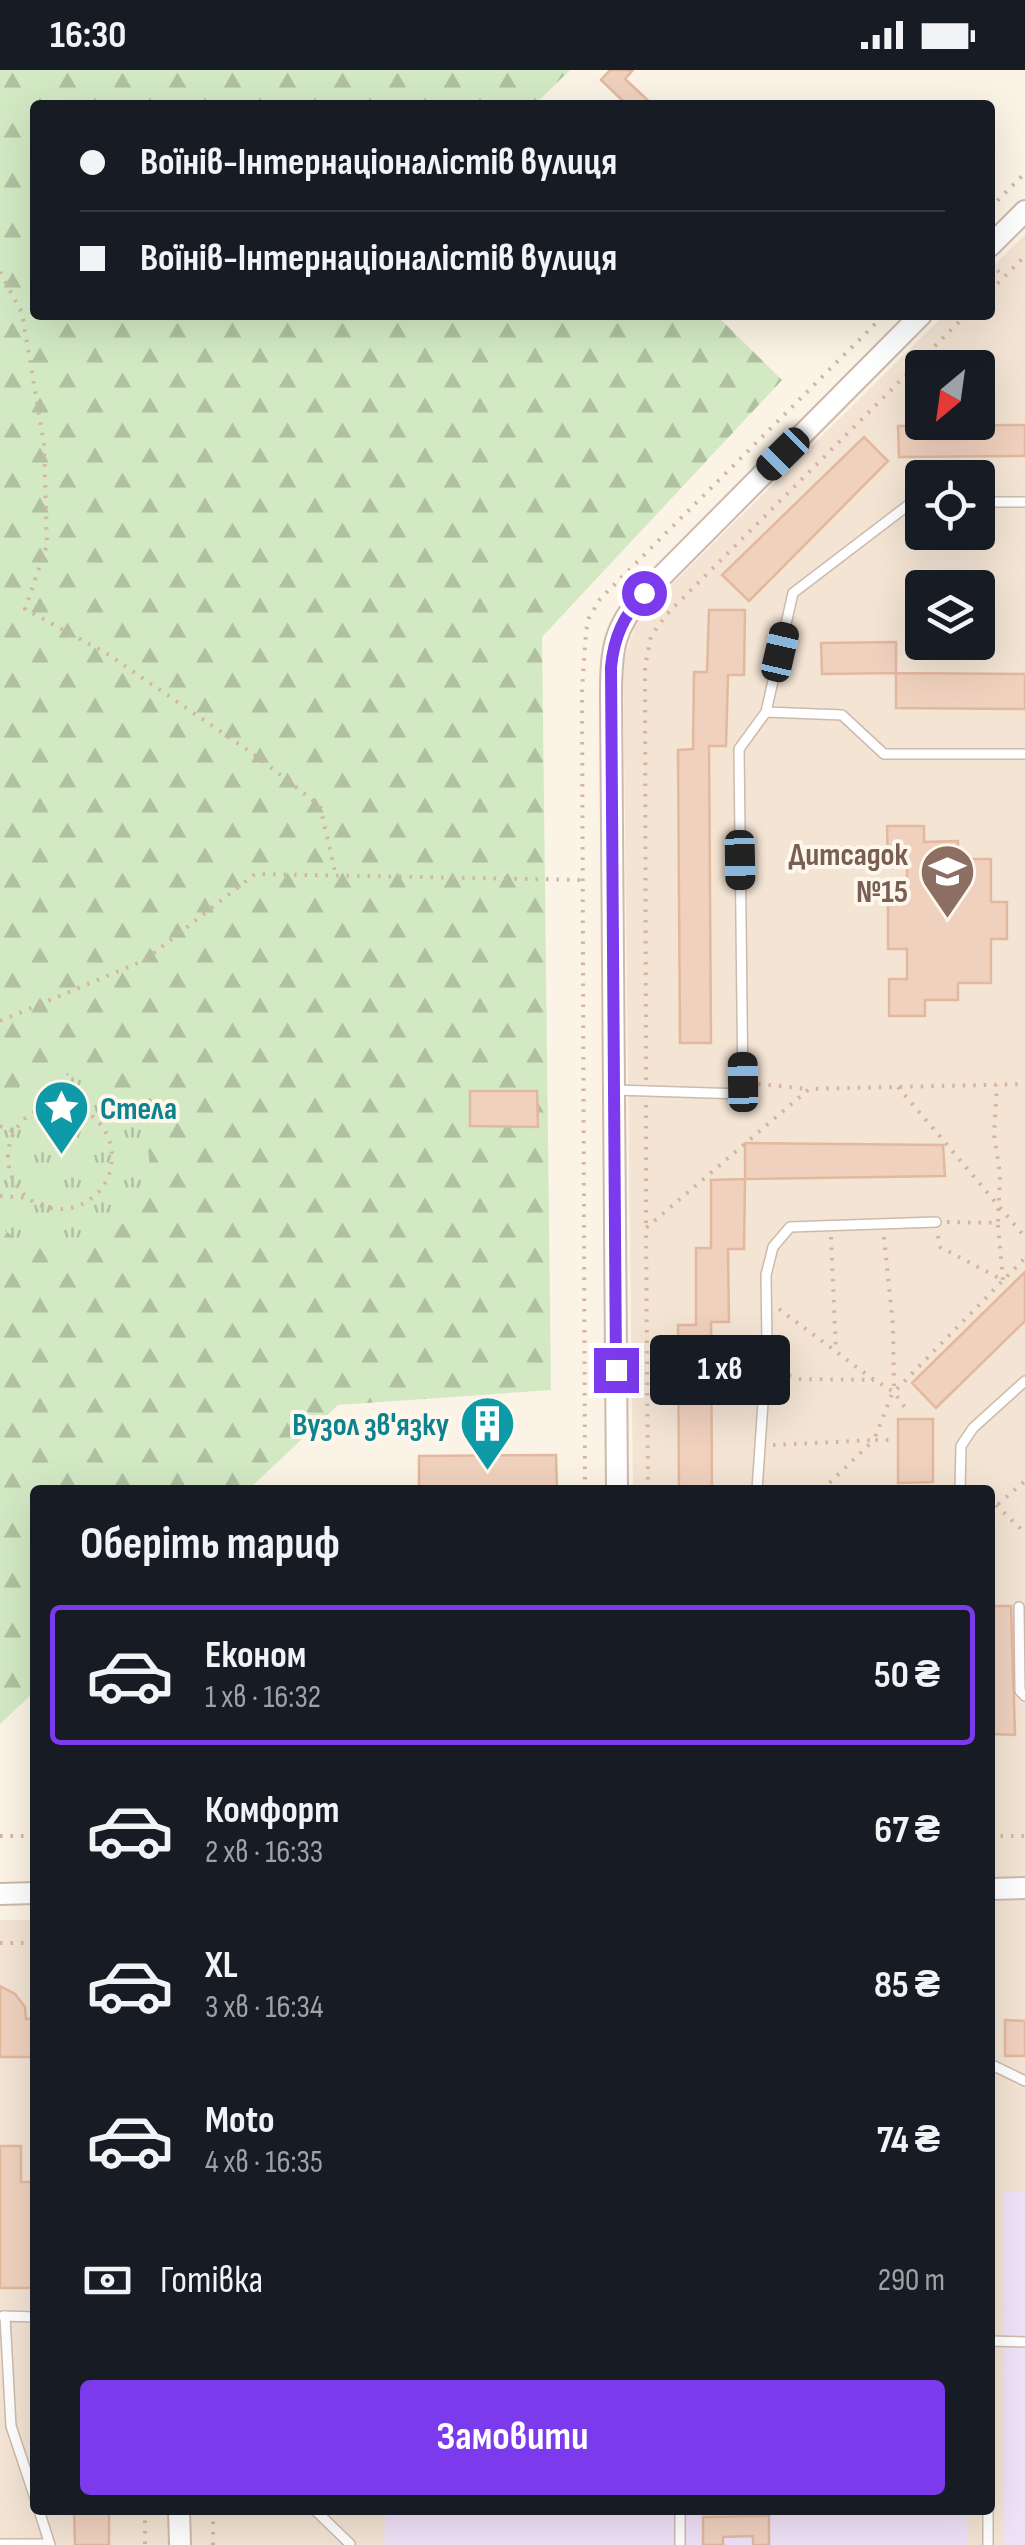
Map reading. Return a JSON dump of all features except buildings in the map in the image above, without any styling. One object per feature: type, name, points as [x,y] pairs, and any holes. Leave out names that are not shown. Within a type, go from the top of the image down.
[{"type":"street","points":[[995,241],[1025,211]]},
{"type":"street","points":[[617,1485],[613,646],[628,612],[644,593],[916,320]]},
{"type":"street","points":[[995,1888],[1025,1888]]},
{"type":"street","points":[[0,1894],[30,1894]]},
{"type":"street","points":[[180,2515],[180,2545]]},
{"type":"lane","points":[[995,502],[1025,502]]},
{"type":"lane","points":[[615,1090],[743,1094],[739,748],[766,712],[793,593],[905,508]]},
{"type":"lane","points":[[766,712],[842,715],[884,754],[1025,754]]},
{"type":"lane","points":[[757,1485],[766,1275],[773,1247],[790,1226],[936,1222]]},
{"type":"lane","points":[[960,1485],[960,1446],[973,1428],[1025,1382]]},
{"type":"lane","points":[[1018,1607],[1020,1691],[1025,1696]]},
{"type":"lane","points":[[995,2066],[1025,2081]]},
{"type":"lane","points":[[30,2317],[3,2316],[11,2426],[30,2483]]},
{"type":"lane","points":[[995,2341],[1025,2342]]},
{"type":"lane","points":[[0,2544],[50,2544],[41,2515]]},
{"type":"lane","points":[[320,2515],[350,2544]]},
{"type":"lane","points":[[680,2515],[680,2545]]},
{"type":"lane","points":[[988,2515],[988,2545]]},
{"type":"path","points":[[995,203],[1025,173]]},
{"type":"path","points":[[995,286],[1025,256]]},
{"type":"path","points":[[995,268],[1004,278]]},
{"type":"path","points":[[0,272],[22,314],[44,444],[47,545],[26,609],[109,656],[260,758],[320,806],[336,876]]},
{"type":"path","points":[[584,1485],[582,665],[586,632],[593,608],[879,320]]},
{"type":"path","points":[[648,1485],[645,667],[651,636],[667,614],[961,320]]},
{"type":"path","points":[[0,1021],[144,960],[255,874],[583,880]]},
{"type":"path","points":[[743,1082],[809,1089],[1025,1084]]},
{"type":"path","points":[[997,1085],[994,1135],[1000,1174],[997,1204],[1003,1280]]},
{"type":"path","points":[[898,1087],[1025,1237]]},
{"type":"path","points":[[646,1228],[809,1089]]},
{"type":"path","points":[[52,1105],[87,1112],[109,1139],[110,1172],[103,1186],[77,1206],[44,1206],[29,1198],[10,1171],[8,1154],[15,1132],[36,1110],[52,1105]]},
{"type":"path","points":[[0,1126],[15,1132]]},
{"type":"path","points":[[0,1196],[29,1198]]},
{"type":"path","points":[[998,1224],[936,1222],[940,1247],[1003,1280]]},
{"type":"path","points":[[881,1224],[893,1326],[894,1392]]},
{"type":"path","points":[[830,1225],[836,1352]]},
{"type":"path","points":[[827,1485],[874,1440],[894,1392],[1025,1258]]},
{"type":"path","points":[[766,1302],[797,1320],[894,1392],[906,1409]]},
{"type":"path","points":[[765,1368],[800,1379],[874,1380]]},
{"type":"path","points":[[760,1446],[894,1440]]},
{"type":"path","points":[[1025,1481],[996,1506],[1025,1533]]},
{"type":"path","points":[[0,1836],[30,1836]]},
{"type":"path","points":[[995,1836],[1025,1836]]},
{"type":"path","points":[[0,1943],[30,1943]]},
{"type":"path","points":[[145,2515],[145,2545]]},
{"type":"path","points":[[213,2515],[213,2545]]},
{"type":"shaded area","points":[[1025,235],[1025,2545],[0,2545],[0,1920],[30,1920],[30,2515],[995,2515],[995,1485],[633,1485],[623,662],[638,618],[905,354],[905,440],[995,440],[995,350],[909,350],[939,320],[995,320],[995,264]]},
{"type":"shaded area","points":[[1003,2192],[1025,2192],[1025,2545],[1004,2545]]},
{"type":"shaded area","points":[[385,2515],[968,2515],[968,2545],[384,2545]]},
{"type":"green space","points":[[0,70],[570,70],[539,100],[30,100],[30,320],[721,320],[782,380],[542,637],[551,1390],[338,1405],[253,1485],[30,1485],[30,1696],[0,1724]]},
{"type":"green space","points":[[71,1075],[106,1087],[134,1115],[148,1147],[148,1179],[136,1207],[116,1229],[90,1245],[60,1251],[29,1245],[0,1226],[0,1099],[33,1081]]},
{"type":"place","name":"Дитсадок №15","points":[[947,921]]},
{"type":"place","name":"Стела","points":[[61,1157]]},
{"type":"place","name":"Вузол зв'язку","points":[[488,1473]]},
{"type":"route","points":[[616,1370],[611,667],[619,628],[644,593]]}]
